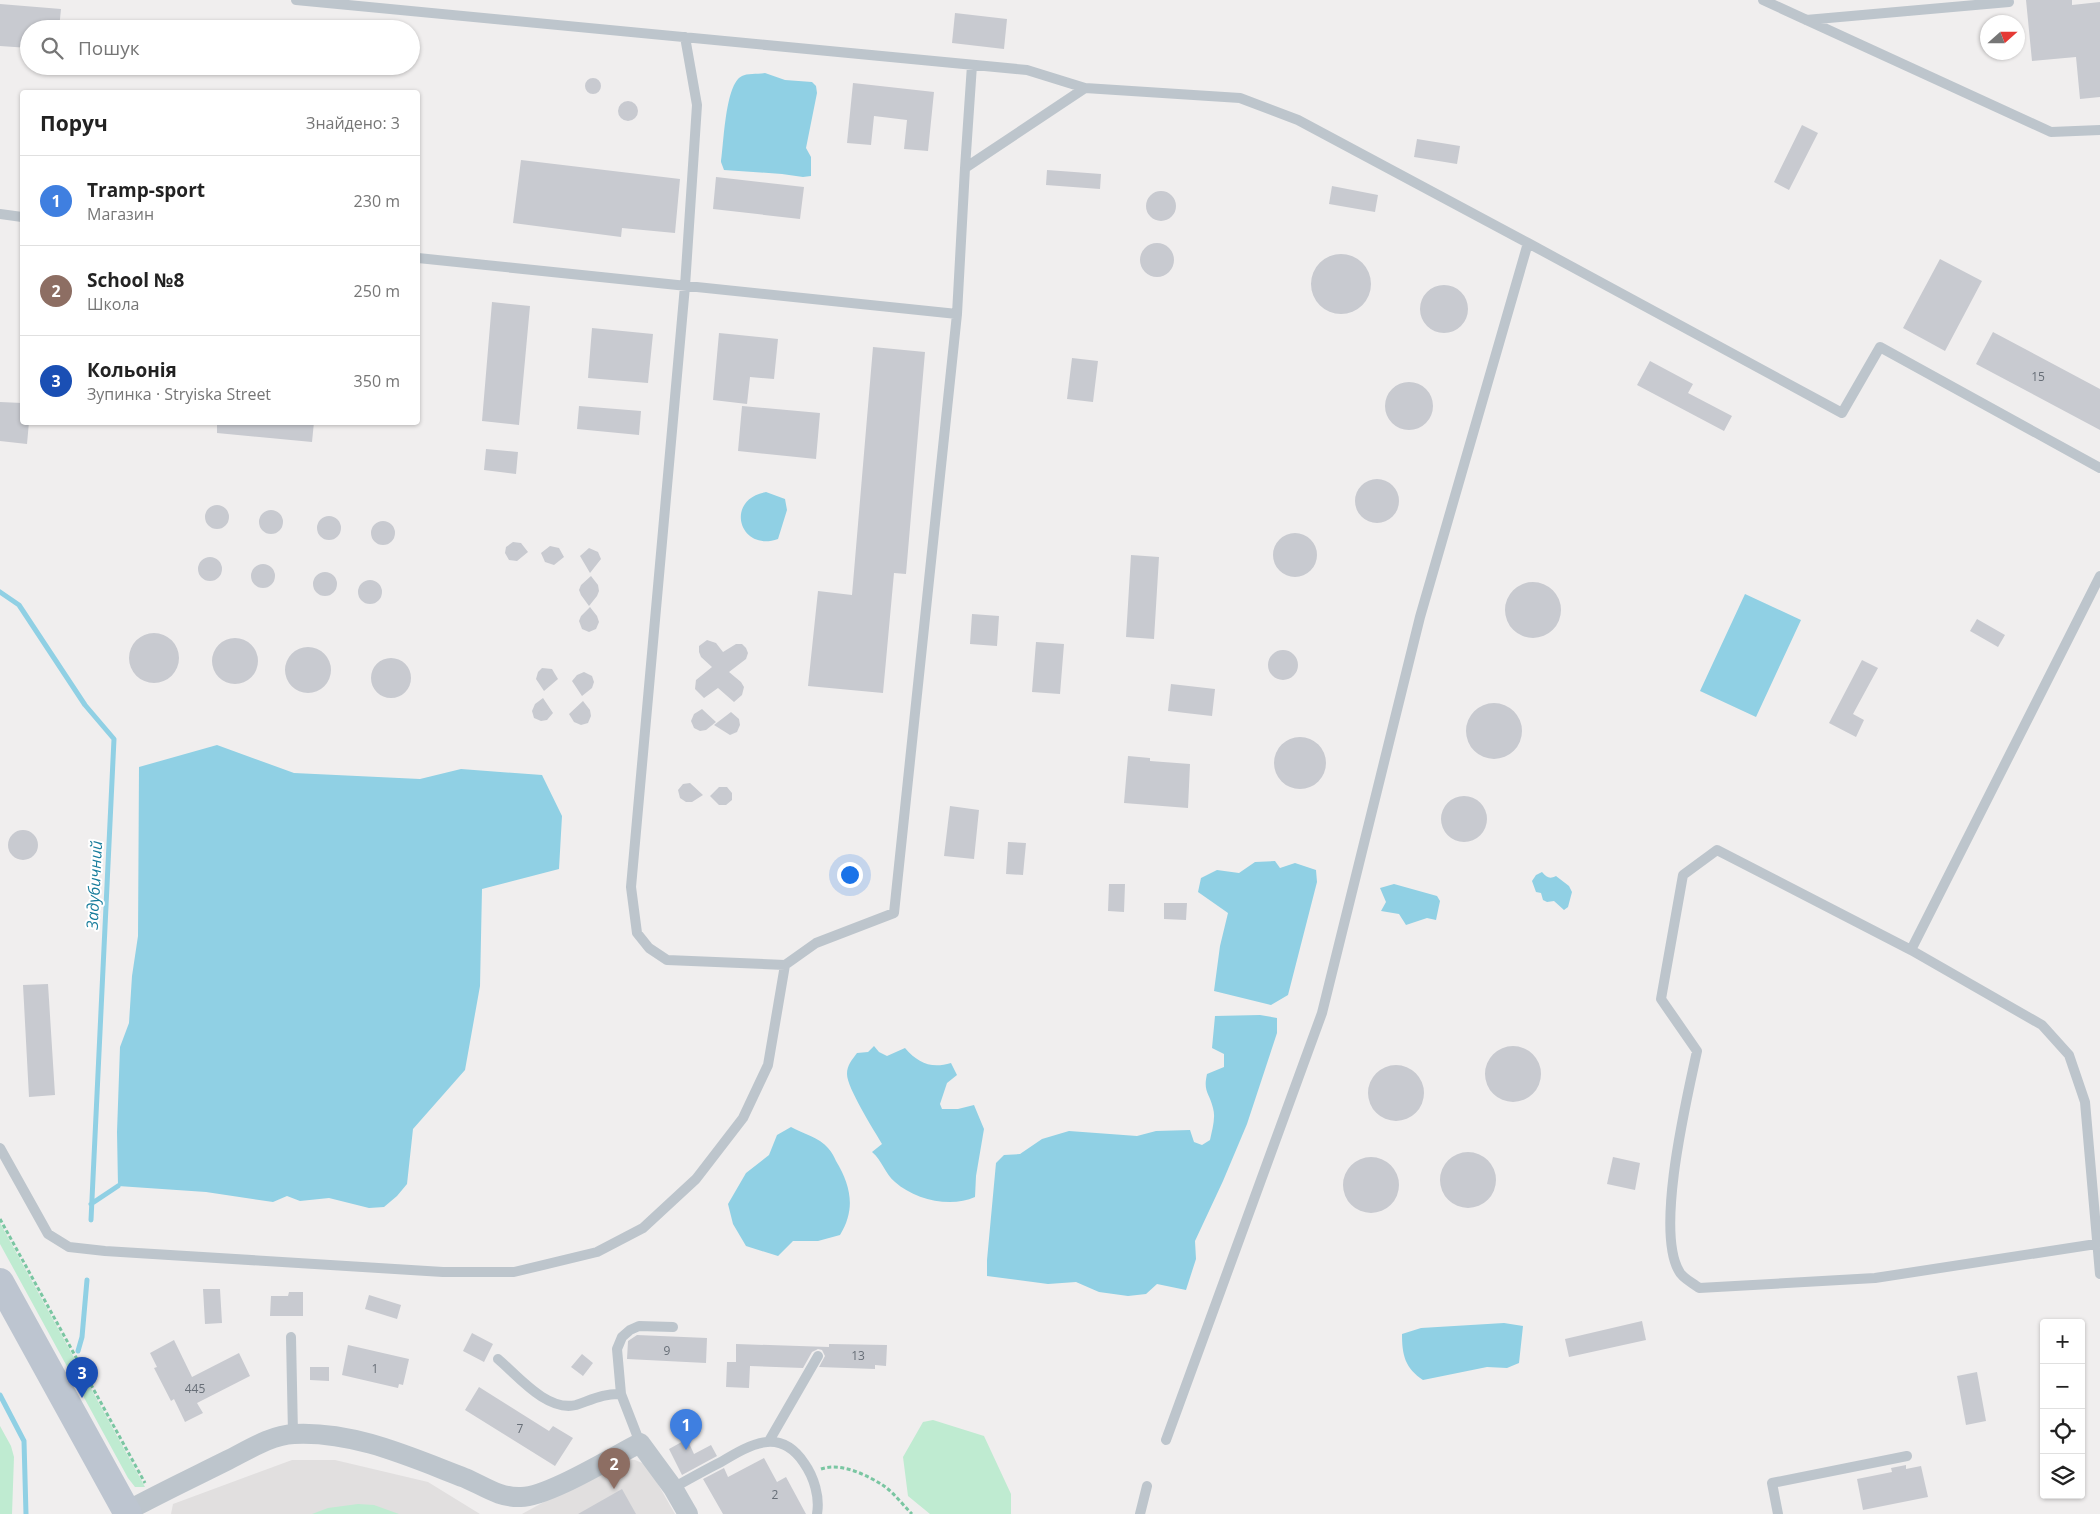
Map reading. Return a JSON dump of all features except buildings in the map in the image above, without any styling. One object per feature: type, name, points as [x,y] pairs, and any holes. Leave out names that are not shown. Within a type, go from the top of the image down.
[{"type":"main road","points":[[0,1282],[127,1513]]},
{"type":"street","points":[[127,1513],[153,1497],[267,1441],[293,1434],[337,1436],[387,1448],[468,1480],[502,1496],[522,1498],[539,1494],[640,1443],[674,1488],[688,1514]]},
{"type":"lane","points":[[296,0],[362,8],[1027,70],[1085,88],[1240,98],[1298,120],[1842,413],[1880,347],[2100,468]]},
{"type":"lane","points":[[1763,0],[2051,132],[2100,130]]},
{"type":"lane","points":[[1805,20],[2009,2]]},
{"type":"lane","points":[[685,37],[697,105],[686,286],[631,887],[637,933],[649,948],[667,960],[785,965],[816,943],[894,912],[957,314],[972,65]]},
{"type":"lane","points":[[965,168],[1085,88]]},
{"type":"lane","points":[[0,214],[20,216]]},
{"type":"lane","points":[[1166,1440],[1322,1013],[1420,617],[1528,243]]},
{"type":"lane","points":[[420,258],[957,314]]},
{"type":"lane","points":[[1911,950],[2100,576]]},
{"type":"lane","points":[[2096,1244],[1875,1278],[1699,1288],[1679,1272],[1671,1251],[1671,1212],[1678,1138],[1697,1051],[1661,999],[1683,875],[1717,850],[1911,950],[2042,1025],[2069,1055],[2085,1102],[2100,1274]]},
{"type":"lane","points":[[0,1148],[48,1234],[69,1247],[105,1251],[443,1272],[514,1272],[597,1252],[643,1228],[696,1179],[743,1118],[768,1065],[785,965]]},
{"type":"lane","points":[[640,1443],[621,1394],[617,1349],[622,1337],[630,1330],[639,1326],[673,1328]]},
{"type":"lane","points":[[291,1337],[293,1434]]},
{"type":"lane","points":[[769,1441],[818,1356]]},
{"type":"lane","points":[[498,1359],[546,1400],[558,1406],[573,1405],[609,1394],[621,1394]]},
{"type":"lane","points":[[674,1488],[742,1449],[758,1442],[769,1441],[784,1444],[798,1453],[811,1473],[818,1500],[817,1514]]},
{"type":"lane","points":[[1778,1514],[1772,1483],[1906,1456]]},
{"type":"lane","points":[[1140,1514],[1147,1486]]},
{"type":"path","points":[[0,1219],[153,1497]]},
{"type":"path","points":[[811,1473],[830,1466],[849,1469],[884,1486],[912,1514]]},
{"type":"shaded area","points":[[622,1459],[635,1460],[647,1465],[675,1514],[522,1514]]},
{"type":"shaded area","points":[[292,1460],[335,1460],[428,1482],[480,1514],[171,1514],[173,1504]]},
{"type":"green space","points":[[0,1223],[145,1487],[135,1487],[128,1478],[0,1244]]},
{"type":"green space","points":[[933,1420],[984,1436],[1011,1494],[1011,1514],[930,1514],[908,1496],[903,1457],[923,1422]]},
{"type":"green space","points":[[0,1426],[11,1446],[14,1457],[12,1514],[0,1514]]},
{"type":"green space","points":[[358,1504],[374,1505],[399,1514],[312,1514],[328,1508]]},
{"type":"water","points":[[765,73],[785,80],[812,82],[816,86],[817,93],[806,148],[811,157],[811,176],[803,177],[724,170],[721,162],[726,115],[732,90],[736,81],[742,76]]},
{"type":"water","points":[[766,492],[785,499],[787,510],[778,539],[765,541],[754,539],[746,532],[741,514],[745,504],[753,497]]},
{"type":"water","points":[[1745,594],[1801,620],[1756,717],[1700,691]]},
{"type":"water","points":[[217,745],[294,773],[420,779],[461,769],[542,775],[562,816],[559,869],[482,889],[480,986],[465,1070],[413,1129],[407,1184],[384,1207],[369,1208],[329,1198],[300,1201],[287,1196],[273,1202],[206,1192],[118,1186],[117,1132],[120,1047],[129,1023],[132,976],[138,936],[139,767]]},
{"type":"water","points":[[1275,861],[1280,868],[1295,863],[1316,870],[1317,882],[1288,995],[1271,1005],[1214,991],[1220,946],[1228,913],[1198,892],[1201,878],[1217,870],[1239,873],[1255,862]]},
{"type":"water","points":[[1542,872],[1545,876],[1556,876],[1569,886],[1572,892],[1568,907],[1564,910],[1554,901],[1547,902],[1543,900],[1541,893],[1536,892],[1532,881],[1536,875]]},
{"type":"water","points":[[1394,884],[1437,896],[1440,901],[1436,920],[1427,918],[1406,925],[1399,914],[1381,911],[1386,902],[1380,888]]},
{"type":"water","points":[[1260,1015],[1277,1018],[1277,1033],[1247,1124],[1195,1241],[1196,1259],[1186,1290],[1157,1284],[1146,1294],[1128,1296],[1099,1292],[1076,1282],[1048,1284],[987,1276],[996,1163],[1004,1155],[1020,1154],[1042,1139],[1069,1131],[1137,1136],[1156,1131],[1190,1130],[1194,1142],[1202,1145],[1210,1140],[1214,1120],[1213,1108],[1206,1088],[1207,1074],[1224,1067],[1224,1054],[1212,1048],[1215,1016]]},
{"type":"water","points":[[874,1046],[879,1052],[887,1056],[905,1048],[915,1058],[931,1065],[951,1063],[957,1075],[947,1083],[940,1104],[942,1109],[958,1109],[974,1105],[984,1129],[976,1176],[975,1197],[955,1202],[923,1198],[903,1188],[892,1179],[872,1152],[882,1144],[851,1089],[847,1071],[857,1053],[868,1052]]},
{"type":"water","points":[[791,1127],[825,1144],[831,1151],[845,1179],[850,1198],[850,1207],[840,1235],[818,1241],[793,1241],[778,1256],[746,1246],[733,1224],[728,1204],[746,1173],[769,1155],[777,1135]]},
{"type":"water","points":[[1504,1323],[1523,1326],[1519,1363],[1507,1368],[1487,1367],[1423,1380],[1408,1366],[1404,1355],[1402,1334],[1421,1328]]},
{"type":"waterway","name":"Задубичний","points":[[0,592],[19,605],[85,705],[114,739],[91,1220]]},
{"type":"waterway","points":[[91,1204],[118,1186]]},
{"type":"waterway","name":"Задубичний","points":[[78,1351],[82,1337],[87,1280]]},
{"type":"waterway","name":"Задубичний","points":[[0,1395],[24,1441],[26,1514]]},
{"type":"place","name":"Кольонія","points":[[82,1398]]},
{"type":"place","name":"Tramp-sport","points":[[686,1450]]},
{"type":"place","name":"School №8","points":[[614,1489]]}]
